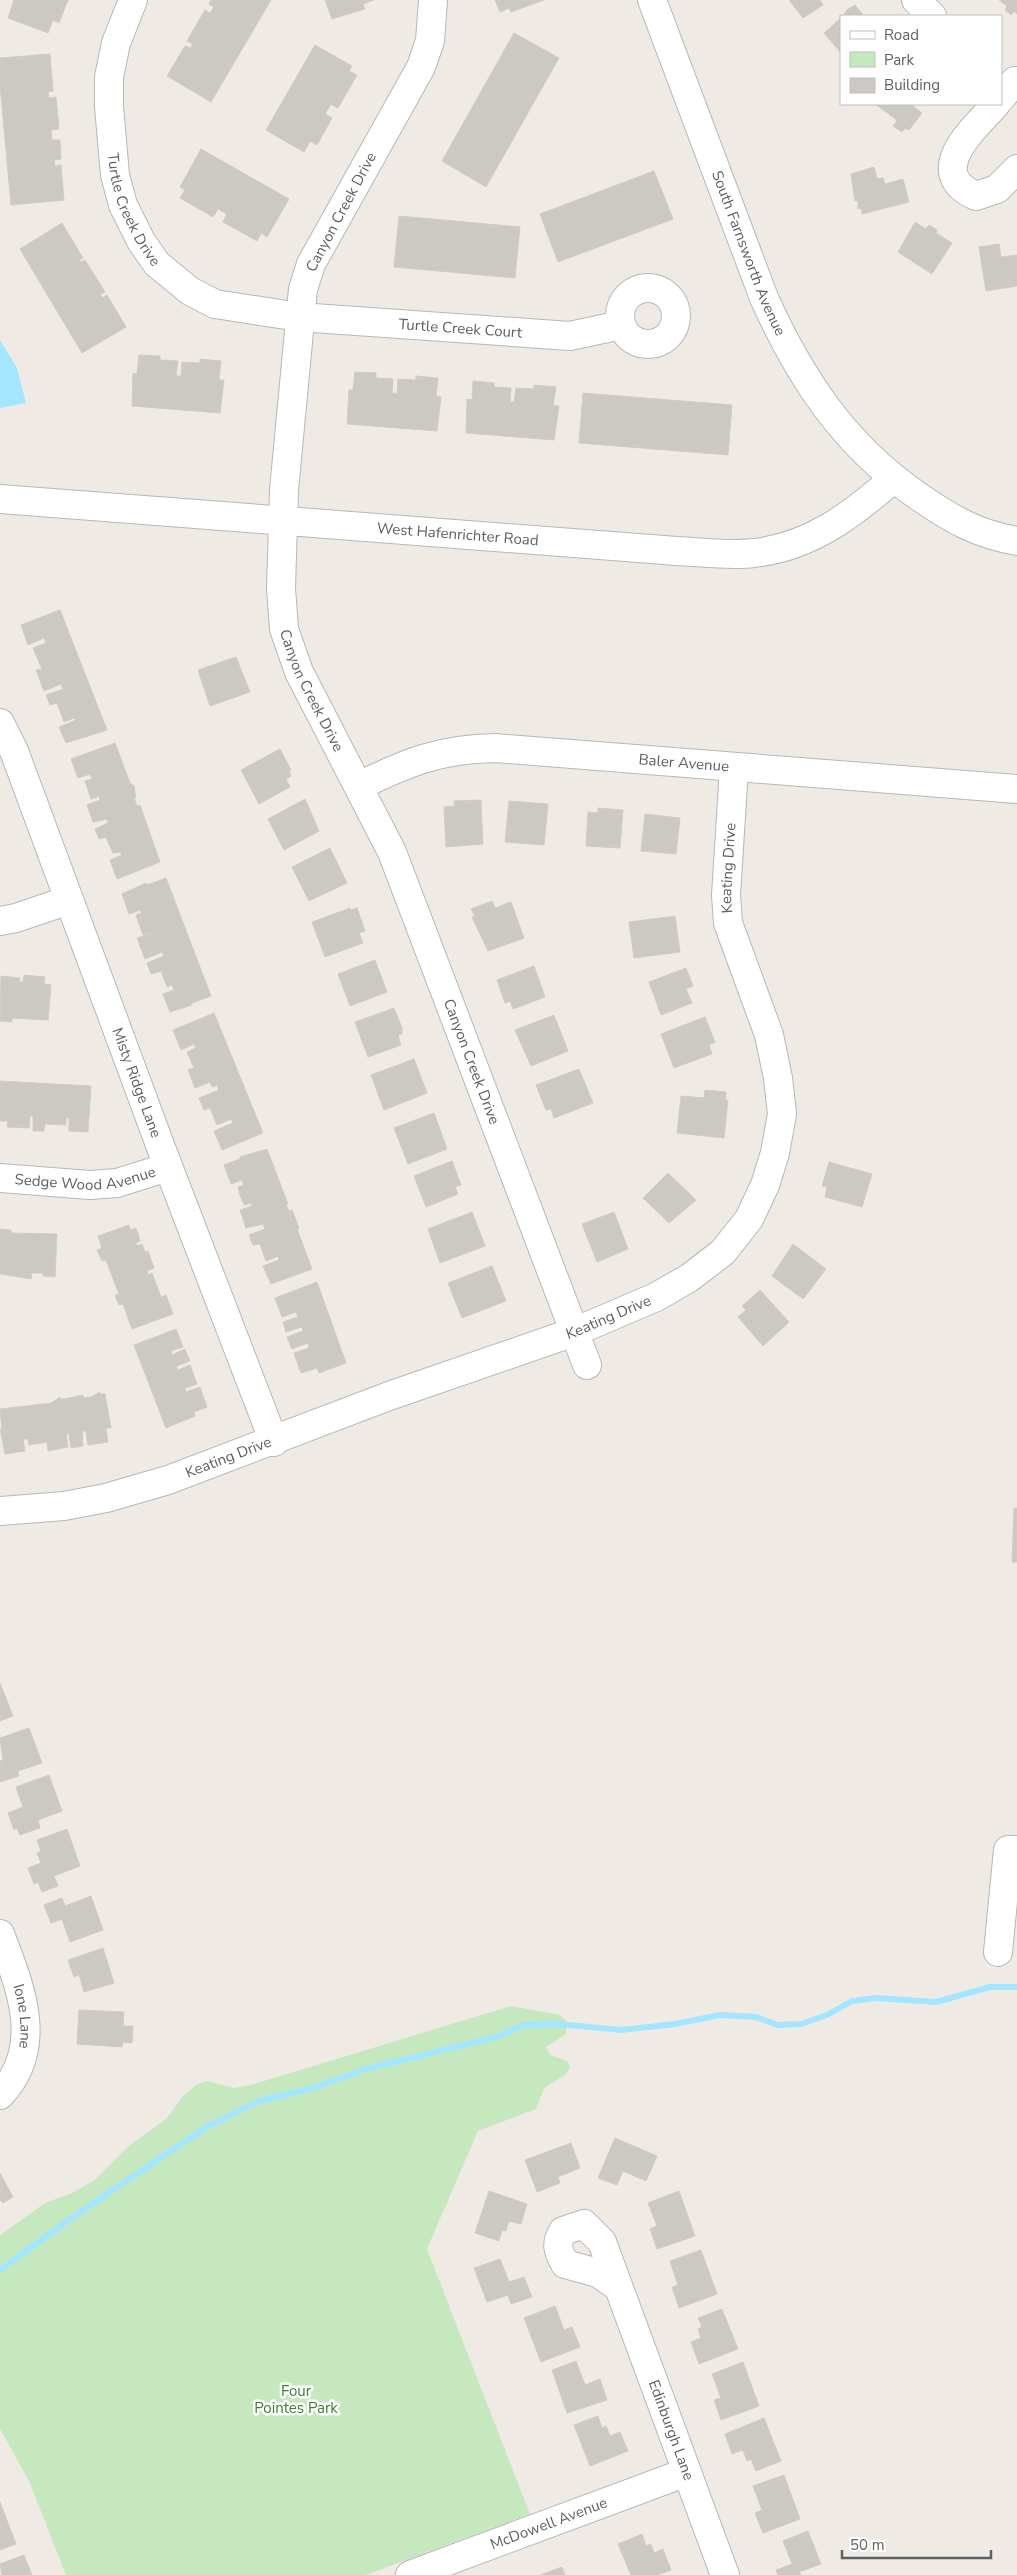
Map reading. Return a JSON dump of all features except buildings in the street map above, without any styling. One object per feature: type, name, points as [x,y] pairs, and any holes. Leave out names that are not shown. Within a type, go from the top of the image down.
[{"type":"street","name":"Turtle Creek Drive","points":[[133,0],[116,43],[109,87],[116,175],[123,205],[131,224],[158,264],[190,291],[215,304],[298,317]]},
{"type":"street","name":"Canyon Creek Drive","points":[[433,0],[430,41],[421,67],[311,264],[303,290],[298,317],[283,521],[281,588],[284,629],[299,672],[392,852],[587,1365]]},
{"type":"street","name":"South Farnsworth Avenue","points":[[652,0],[764,298],[778,330],[804,376],[836,422],[868,457],[893,479],[969,528],[994,537],[1017,542]]},
{"type":"street","points":[[916,0],[931,15]]},
{"type":"street","points":[[995,105],[955,154],[951,165],[954,175],[958,184],[976,196],[997,189],[1017,169]]},
{"type":"street","name":"Turtle Creek Court","points":[[298,317],[570,336],[621,325]]},
{"type":"street","name":"West Hafenrichter Road","points":[[0,499],[677,551],[752,554],[811,538],[839,522],[893,479]]},
{"type":"street","name":"Misty Ridge Lane","points":[[0,723],[14,751],[168,1166],[274,1442]]},
{"type":"street","name":"Baler Avenue","points":[[359,786],[421,758],[468,748],[496,748],[1017,789]]},
{"type":"street","name":"Keating Drive","points":[[0,1511],[64,1506],[106,1498],[168,1480],[274,1442],[389,1396],[574,1332],[656,1297],[689,1278],[723,1252],[749,1219],[765,1185],[775,1153],[782,1114],[778,1078],[769,1035],[728,923],[726,895],[734,768]]},
{"type":"street","points":[[0,921],[24,916],[69,900]]},
{"type":"street","name":"Sedge Wood Avenue","points":[[0,1178],[90,1185],[117,1183],[168,1166]]},
{"type":"street","points":[[998,1952],[1008,1850],[1017,1850]]},
{"type":"street","name":"Ione Lane","points":[[0,1934],[21,1990],[26,2038],[22,2059],[12,2080],[0,2095]]},
{"type":"street","name":"Edinburgh Lane","points":[[618,2287],[725,2575]]},
{"type":"street","name":"McDowell Avenue","points":[[410,2575],[451,2568],[687,2472]]},
{"type":"green space","name":"Four Pointes Park","points":[[511,2006],[560,2015],[566,2021],[566,2034],[546,2047],[550,2055],[567,2061],[570,2067],[565,2075],[544,2088],[536,2109],[478,2131],[427,2249],[530,2514],[366,2575],[66,2575],[29,2481],[0,2429],[0,2235],[45,2203],[72,2193],[95,2180],[129,2146],[167,2118],[183,2096],[196,2085],[207,2081],[234,2088],[251,2085]]},
{"type":"water","points":[[0,340],[17,368],[26,403],[0,408]]},
{"type":"waterway","points":[[0,2270],[73,2217],[205,2128],[259,2101],[313,2088],[366,2069],[500,2036],[524,2025],[558,2024],[622,2030],[675,2024],[720,2015],[756,2017],[778,2025],[801,2024],[827,2015],[852,2001],[876,1998],[936,2002],[990,1987],[1017,1987]]}]
